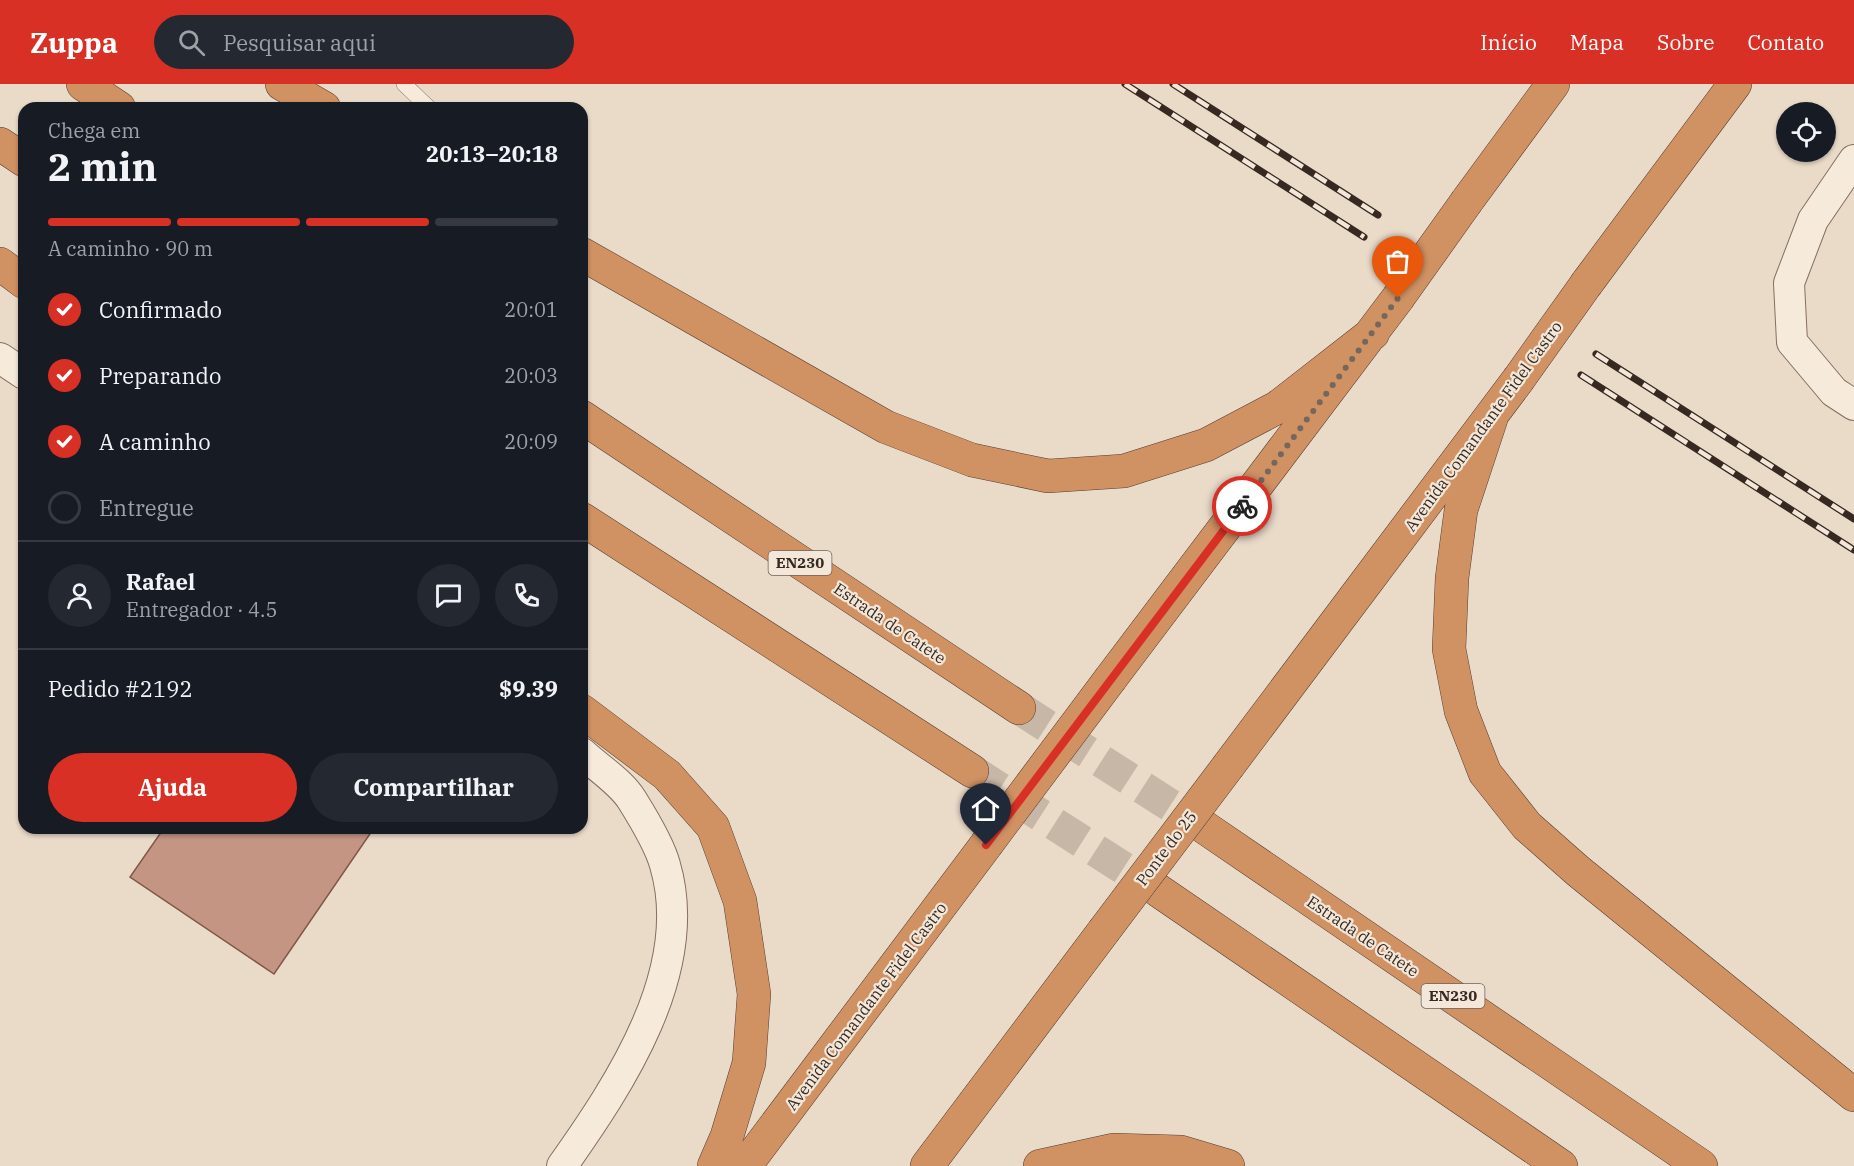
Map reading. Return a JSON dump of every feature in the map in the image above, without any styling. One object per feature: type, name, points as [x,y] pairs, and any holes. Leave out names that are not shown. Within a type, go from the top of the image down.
[{"type":"highway","points":[[83,84],[110,102]]},
{"type":"highway","points":[[282,84],[314,102]]},
{"type":"highway","points":[[588,257],[886,427],[972,460],[1048,476],[1124,471],[1206,445],[1278,407],[1373,333],[1553,84]]},
{"type":"highway","name":"Avenida Comandante Fidel Castro","points":[[1228,765],[1491,419],[1587,284],[1735,84]]},
{"type":"highway","points":[[0,144],[18,156]]},
{"type":"highway","points":[[0,264],[18,278]]},
{"type":"highway","name":"Avenida Comandante Fidel Castro","points":[[745,1166],[1373,333]]},
{"type":"highway","points":[[1491,419],[1461,510],[1452,578],[1449,650],[1461,711],[1485,773],[1527,826],[1578,871],[1854,1095]]},
{"type":"highway","name":"Estrada de Catete","points":[[588,421],[1019,708]]},
{"type":"highway","points":[[588,523],[972,771]]},
{"type":"highway","points":[[588,716],[667,776],[713,827],[740,901],[754,994],[749,1063],[727,1136],[714,1166]]},
{"type":"highway","name":"Ponte do 25","points":[[927,1166],[1228,765]]},
{"type":"highway","name":"Estrada de Catete","points":[[1204,827],[1701,1166]]},
{"type":"highway","points":[[1159,891],[1562,1166]]},
{"type":"highway","points":[[1040,1166],[1113,1150],[1181,1152],[1228,1166]]},
{"type":"street","points":[[1854,160],[1813,220],[1789,284],[1792,342],[1834,392],[1854,405]]},
{"type":"street","points":[[0,358],[18,370]]},
{"type":"street","points":[[562,1166],[604,1107],[659,1000],[673,919],[665,864],[631,798],[588,759]]},
{"type":"lane","points":[[404,84],[423,102]]},
{"type":"building","points":[[160,834],[370,834],[274,974],[130,877]]},
{"type":"tunnel","points":[[1019,708],[1204,827]]},
{"type":"tunnel","points":[[972,771],[1159,891]]},
{"type":"railway","points":[[1125,84],[1364,237]]},
{"type":"railway","points":[[1173,84],[1378,215]]},
{"type":"railway","points":[[1596,354],[1854,519]]},
{"type":"railway","points":[[1581,375],[1854,550]]},
{"type":"way so far","points":[[1242,506],[1398,298]]},
{"type":"route","points":[[986,845],[1242,506]]}]
